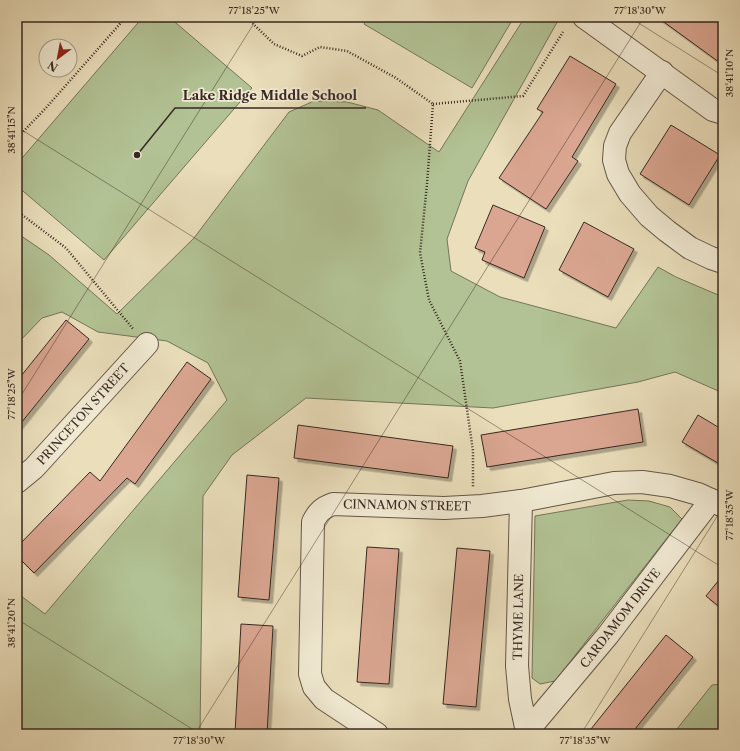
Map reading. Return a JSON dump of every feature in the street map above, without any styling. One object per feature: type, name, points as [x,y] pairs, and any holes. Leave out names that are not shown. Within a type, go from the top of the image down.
[{"type":"street","points":[[584,17],[713,110],[723,113]]},
{"type":"street","points":[[662,72],[620,133],[615,146],[614,160],[618,174],[630,194],[649,216],[666,231],[690,248],[723,262]]},
{"type":"street","name":"PRINCETON STREET","points":[[17,482],[34,468],[146,344]]},
{"type":"street","name":"CINNAMON STREET","points":[[377,734],[324,699],[314,687],[310,674],[313,522],[318,513],[326,506],[333,504],[444,508],[473,506],[521,501],[614,483],[642,482],[670,486],[698,494],[717,503]]},
{"type":"street","name":"THYME LANE","points":[[521,501],[517,666],[520,699],[526,733]]},
{"type":"street","name":"CARDAMOM DRIVE","points":[[526,733],[717,503]]},
{"type":"path","points":[[17,138],[45,109],[119,26],[125,17]]},
{"type":"path","points":[[246,17],[274,44],[302,56],[320,47],[347,51],[396,78],[432,104],[523,96],[563,32]]},
{"type":"path","points":[[432,104],[427,184],[420,253],[429,300],[460,361],[473,450],[473,506]]},
{"type":"path","points":[[17,211],[66,248],[146,344]]},
{"type":"green space","points":[[143,17],[169,17],[252,88],[104,260],[17,186],[17,164]]},
{"type":"green space","points":[[368,17],[514,17],[472,88],[364,24]]},
{"type":"green space","points":[[525,17],[560,17],[468,181],[447,239],[451,271],[500,297],[616,328],[658,267],[676,277],[723,297],[723,393],[675,372],[638,382],[493,408],[306,398],[232,455],[203,496],[200,734],[17,734],[17,593],[45,614],[227,400],[208,363],[167,341],[98,332],[62,312],[42,318],[17,344],[17,233],[49,255],[117,314],[194,238],[289,112],[314,101],[347,102],[378,110],[439,152]]},
{"type":"green space","points":[[628,500],[649,501],[670,507],[682,519],[555,681],[540,684],[532,678],[535,516]]},
{"type":"green space","points":[[723,684],[723,734],[673,734],[712,685]]},
{"type":"building","points":[[657,17],[723,17],[723,65]]},
{"type":"building","points":[[570,56],[616,84],[572,157],[578,161],[546,209],[499,178],[543,112],[537,109]]},
{"type":"building","points":[[671,125],[720,155],[689,205],[640,174]]},
{"type":"building","points":[[493,205],[545,227],[524,278],[482,260],[485,252],[475,248]]},
{"type":"building","points":[[584,222],[634,249],[608,297],[559,270]]},
{"type":"building","points":[[66,320],[89,339],[17,428],[17,381]]},
{"type":"building","points":[[187,362],[211,379],[135,484],[127,478],[34,573],[17,556],[17,547],[90,472],[100,481]]},
{"type":"building","points":[[638,409],[643,442],[487,467],[481,435]]},
{"type":"building","points":[[698,415],[723,430],[723,466],[682,442]]},
{"type":"building","points":[[298,425],[453,446],[448,478],[294,458]]},
{"type":"building","points":[[247,475],[279,478],[269,600],[238,597]]},
{"type":"building","points":[[367,547],[399,549],[389,684],[357,682]]},
{"type":"building","points":[[457,548],[490,551],[476,707],[443,704]]},
{"type":"building","points":[[723,575],[723,610],[706,596]]},
{"type":"building","points":[[241,624],[273,626],[267,734],[235,733]]},
{"type":"building","points":[[666,635],[693,657],[631,734],[587,734]]},
{"type":"place","name":"Lake Ridge Middle School","points":[[137,155]]}]
